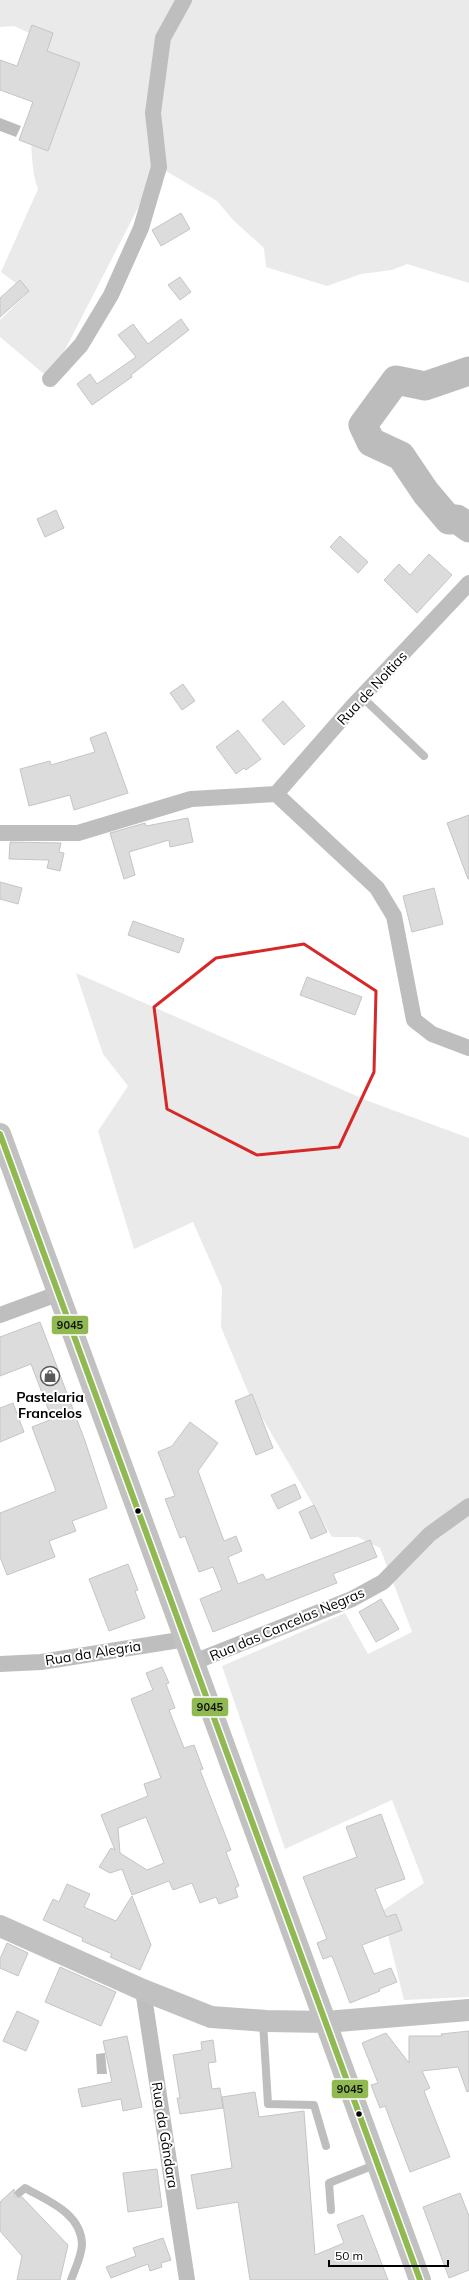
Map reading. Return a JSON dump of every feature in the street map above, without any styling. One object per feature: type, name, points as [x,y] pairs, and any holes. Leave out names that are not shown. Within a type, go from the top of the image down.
[{"type":"main road","points":[[0,1134],[60,1294],[420,2280]]},
{"type":"main road","points":[[0,1926],[143,1990],[211,2016],[263,2021],[326,2022],[469,2010]]},
{"type":"street","points":[[50,380],[85,339],[111,295],[141,228],[159,167],[153,113],[163,38],[184,0]]},
{"type":"street","name":"Rua de Noitias","points":[[276,794],[362,698],[469,583]]},
{"type":"street","points":[[0,833],[78,833],[191,799],[276,794],[377,888],[394,916],[414,1020],[432,1034],[469,1048]]},
{"type":"street","points":[[0,1315],[60,1294]]},
{"type":"street","name":"Rua das Cancelas Negras","points":[[194,1662],[352,1599],[383,1582],[430,1534],[469,1506]]},
{"type":"street","name":"Rua da Alegria","points":[[0,1664],[41,1662],[186,1639]]},
{"type":"street","name":"Rua da Gândara","points":[[143,1990],[187,2280]]},
{"type":"lane","points":[[362,698],[424,756]]},
{"type":"lane","points":[[263,2021],[268,2104],[314,2105],[326,2146]]},
{"type":"lane","points":[[331,2210],[329,2183],[378,2163]]},
{"type":"lane","points":[[19,2193],[25,2188],[69,2214],[80,2229],[82,2245],[71,2280]]},
{"type":"highlighted area","points":[[304,944],[376,991],[374,1072],[339,1147],[257,1155],[167,1109],[154,1007],[216,958]]},
{"type":"shaded area","points":[[0,0],[469,0],[469,283],[407,264],[392,270],[361,274],[327,286],[266,267],[264,248],[234,221],[217,201],[159,167],[50,379],[0,337],[0,320],[28,292],[1,272],[38,189],[34,175],[31,136],[36,36],[14,26],[0,27]]},
{"type":"shaded area","points":[[0,118],[21,126],[16,137],[0,131]]},
{"type":"shaded area","points":[[76,973],[368,1101],[469,1138],[469,1997],[404,2000],[382,1911],[424,1883],[392,1800],[285,1849],[222,1666],[345,1613],[368,1654],[412,1632],[380,1548],[358,1537],[332,1537],[251,1399],[221,1327],[222,1288],[193,1222],[134,1249],[98,1131],[128,1086],[103,1054]]},
{"type":"shaded area","points":[[105,2053],[107,2074],[97,2074],[96,2054]]},
{"type":"building","points":[[32,25],[53,33],[47,51],[80,63],[48,151],[19,140],[33,102],[0,90],[0,60],[17,66]]},
{"type":"building","points":[[181,213],[190,229],[161,246],[152,230]]},
{"type":"building","points":[[180,277],[191,292],[180,300],[168,285]]},
{"type":"building","points":[[20,280],[29,291],[0,317],[0,298]]},
{"type":"building","points":[[181,319],[189,330],[131,375],[132,377],[92,405],[77,384],[90,374],[97,384],[136,357],[118,335],[133,324],[148,344]]},
{"type":"building","points":[[56,510],[64,528],[45,537],[37,519]]},
{"type":"building","points":[[340,536],[368,562],[358,573],[330,547]]},
{"type":"building","points":[[429,554],[452,575],[417,613],[384,580],[399,564],[410,575]]},
{"type":"building","points":[[183,684],[195,701],[182,710],[170,693]]},
{"type":"building","points":[[283,701],[305,726],[284,745],[262,720]]},
{"type":"building","points":[[238,730],[261,759],[246,770],[244,768],[236,774],[216,747]]},
{"type":"building","points":[[106,732],[128,793],[74,810],[70,795],[29,806],[20,769],[50,761],[51,765],[95,752],[90,738]]},
{"type":"building","points":[[469,815],[469,879],[468,879],[447,823]]},
{"type":"building","points":[[188,818],[193,842],[170,847],[169,840],[129,852],[135,875],[124,879],[110,833],[145,823],[146,826]]},
{"type":"building","points":[[10,842],[61,843],[59,852],[64,853],[60,871],[47,868],[49,860],[9,859]]},
{"type":"building","points":[[0,882],[22,888],[18,904],[0,899]]},
{"type":"building","points":[[434,888],[443,924],[412,932],[403,896]]},
{"type":"building","points":[[133,921],[184,939],[179,953],[128,935]]},
{"type":"building","points":[[307,977],[362,997],[355,1015],[300,995]]},
{"type":"building","points":[[40,1322],[85,1441],[107,1508],[72,1521],[76,1531],[49,1541],[55,1557],[7,1575],[0,1557],[0,1513],[56,1491],[32,1427],[52,1419],[31,1364],[0,1376],[0,1337]]},
{"type":"building","points":[[252,1394],[273,1448],[256,1455],[235,1401]]},
{"type":"building","points":[[13,1403],[24,1432],[0,1442],[0,1408]]},
{"type":"building","points":[[190,1422],[218,1443],[198,1471],[224,1541],[236,1536],[242,1551],[228,1557],[238,1584],[263,1574],[266,1580],[370,1540],[377,1557],[333,1574],[337,1583],[213,1632],[200,1599],[222,1590],[213,1567],[199,1572],[185,1536],[180,1538],[165,1499],[175,1496],[158,1452],[172,1446]]},
{"type":"building","points":[[295,1484],[301,1498],[278,1509],[271,1495]]},
{"type":"building","points":[[314,1505],[327,1532],[311,1539],[299,1512]]},
{"type":"building","points":[[128,1564],[138,1590],[135,1591],[145,1618],[109,1631],[89,1579]]},
{"type":"building","points":[[381,1599],[399,1629],[376,1642],[359,1612]]},
{"type":"building","points":[[162,1667],[169,1683],[166,1684],[175,1708],[169,1710],[184,1748],[194,1745],[203,1769],[200,1770],[231,1850],[226,1852],[239,1886],[235,1888],[238,1897],[219,1904],[216,1897],[200,1903],[192,1883],[173,1890],[169,1881],[132,1895],[122,1869],[110,1873],[99,1867],[111,1848],[115,1850],[101,1815],[148,1796],[144,1784],[161,1778],[131,1699],[153,1690],[146,1673]],"holes":[[[146,1817],[164,1863],[147,1870],[120,1853],[118,1828]]]},
{"type":"building","points":[[381,1814],[405,1879],[375,1889],[386,1917],[396,1914],[402,1930],[362,1945],[374,1974],[391,1968],[397,1982],[379,1989],[380,1991],[350,2003],[332,1956],[323,1959],[317,1943],[327,1939],[303,1877],[357,1857],[346,1827]]},
{"type":"building","points":[[67,1884],[90,1894],[84,1907],[116,1921],[132,1896],[151,1945],[140,1970],[110,1957],[112,1954],[82,1941],[83,1938],[43,1920],[53,1899],[59,1902]]},
{"type":"building","points":[[7,1943],[28,1953],[18,1976],[0,1968],[0,1959]]},
{"type":"building","points":[[60,1967],[116,1992],[101,2026],[45,2002]]},
{"type":"building","points":[[17,2011],[39,2021],[26,2051],[3,2041]]},
{"type":"building","points":[[469,2031],[469,2091],[467,2092],[458,2067],[422,2071],[430,2088],[424,2091],[450,2157],[410,2172],[385,2106],[380,2108],[371,2085],[378,2083],[362,2043],[386,2033],[409,2063],[409,2036],[442,2036],[441,2034]]},
{"type":"building","points":[[127,2036],[142,2107],[123,2111],[121,2099],[82,2107],[78,2089],[112,2082],[103,2041]]},
{"type":"building","points":[[213,2040],[216,2062],[208,2063],[212,2089],[220,2088],[223,2108],[180,2114],[177,2098],[180,2098],[173,2055],[202,2050],[201,2042]]},
{"type":"building","points":[[255,2092],[259,2117],[304,2111],[315,2255],[344,2243],[337,2225],[363,2215],[388,2280],[250,2280],[238,2202],[197,2209],[191,2175],[232,2168],[222,2097]]},
{"type":"building","points":[[157,2169],[162,2207],[128,2212],[123,2173]]},
{"type":"building","points":[[14,2189],[15,2197],[22,2197],[68,2245],[60,2280],[17,2280],[22,2256],[0,2231],[0,2202]]},
{"type":"building","points":[[460,2193],[469,2216],[469,2270],[449,2278],[423,2207]]},
{"type":"building","points":[[163,2238],[171,2260],[161,2263],[162,2267],[150,2271],[148,2264],[111,2278],[106,2267],[136,2256],[133,2248]]},
{"type":"waterway","points":[[469,371],[425,386],[396,380],[363,425],[371,442],[401,456],[426,493],[449,520],[457,519],[469,528]]},
{"type":"transit line","name":"9045","points":[[0,1134],[420,2280]]},
{"type":"place","name":"Pastelaria Francelos","points":[[50,1376]]}]
